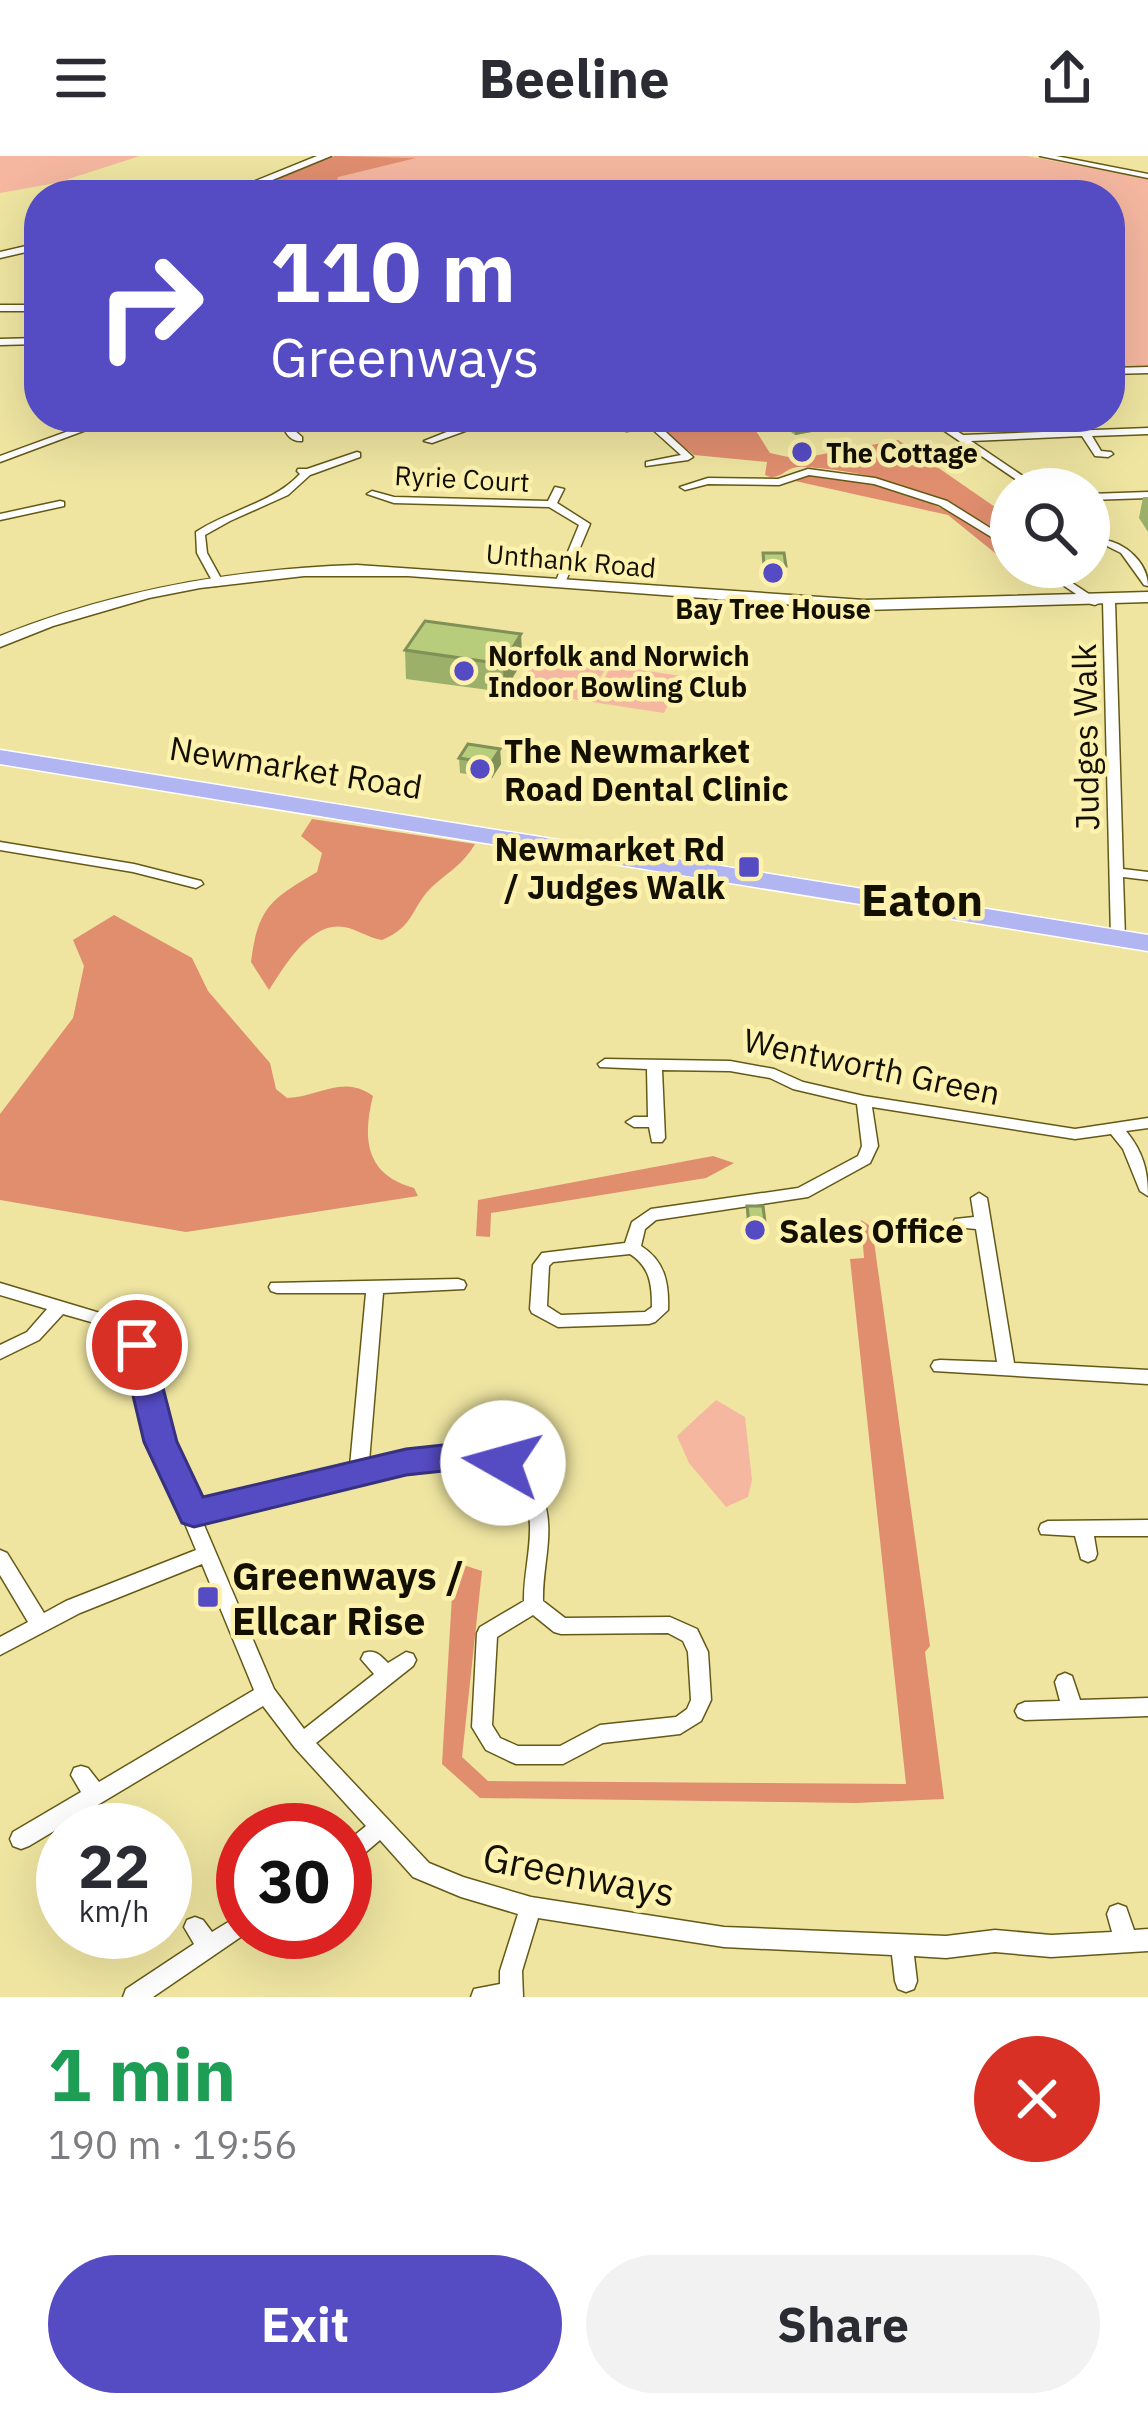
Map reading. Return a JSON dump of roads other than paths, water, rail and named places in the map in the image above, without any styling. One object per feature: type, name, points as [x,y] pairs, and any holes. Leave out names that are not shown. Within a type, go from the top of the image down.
[{"type":"highway","name":"Newmarket Road","points":[[0,757],[1148,943]]},
{"type":"street","points":[[264,180],[326,156]]},
{"type":"street","points":[[1044,156],[1148,176]]},
{"type":"street","points":[[0,459],[75,432]]},
{"type":"street","points":[[290,432],[299,439]]},
{"type":"street","name":"Ryrie Court","points":[[436,440],[456,432]]},
{"type":"street","points":[[650,464],[688,457],[661,432]]},
{"type":"street","points":[[951,432],[1005,468]]},
{"type":"street","points":[[960,438],[1116,432]]},
{"type":"street","points":[[1085,433],[1098,454]]},
{"type":"street","points":[[219,584],[202,553],[200,534],[296,486],[309,469],[357,455]]},
{"type":"street","points":[[685,487],[708,481],[778,482],[808,472],[875,482],[943,503],[990,533]]},
{"type":"street","name":"Ryrie Court","points":[[551,504],[559,489]]},
{"type":"street","name":"Ryrie Court","points":[[372,494],[394,500],[551,504],[585,524],[560,583]]},
{"type":"street","points":[[1110,496],[1148,495]]},
{"type":"street","points":[[0,517],[60,504]]},
{"type":"street","points":[[1110,543],[1131,550],[1148,583]]},
{"type":"street","name":"Unthank Road","points":[[0,642],[91,605],[219,584],[367,570],[864,605],[1148,598]]},
{"type":"street","points":[[1078,588],[1101,601]]},
{"type":"street","name":"Judges Walk","points":[[1101,601],[1118,938]]},
{"type":"street","points":[[0,846],[183,874],[196,884]]},
{"type":"street","name":"Judges Walk","points":[[1116,872],[1148,875]]},
{"type":"street","name":"Wentworth Green","points":[[605,1064],[730,1066],[774,1074],[798,1086],[864,1102],[1075,1134],[1148,1123]]},
{"type":"street","points":[[634,1123],[657,1130],[654,1065]]},
{"type":"street","points":[[632,1248],[638,1226],[650,1215],[802,1192],[864,1159],[870,1146],[864,1102]]},
{"type":"street","points":[[1116,1130],[1130,1147],[1148,1191]]},
{"type":"street","points":[[979,1198],[1006,1366]]},
{"type":"street","points":[[961,1223],[983,1223]]},
{"type":"street","points":[[632,1248],[646,1254],[661,1285],[660,1310],[649,1318],[558,1321],[538,1309],[541,1265],[548,1257],[632,1248]]},
{"type":"street","points":[[277,1287],[458,1285]]},
{"type":"street","points":[[359,1473],[375,1287]]},
{"type":"street","name":"Greenways","points":[[0,1289],[104,1320],[137,1345],[160,1442],[194,1513],[266,1694],[302,1742],[421,1870],[531,1907],[724,1937],[946,1947],[995,1941],[1051,1946],[1137,1941]]},
{"type":"street","points":[[0,1353],[33,1336],[60,1306]]},
{"type":"street","points":[[940,1366],[1148,1377]]},
{"type":"street","points":[[194,1513],[359,1473],[471,1455],[490,1458],[519,1474],[535,1501],[534,1605]]},
{"type":"street","points":[[1048,1529],[1148,1528]]},
{"type":"street","points":[[1083,1530],[1088,1554]]},
{"type":"street","points":[[0,1647],[40,1624],[208,1553]]},
{"type":"street","points":[[0,1558],[40,1624]]},
{"type":"street","points":[[534,1605],[562,1626],[670,1625],[690,1635],[698,1652],[701,1700],[694,1715],[680,1725],[600,1734],[563,1755],[516,1755],[494,1744],[482,1727],[487,1633],[534,1605]]},
{"type":"street","points":[[371,1659],[388,1675]]},
{"type":"street","points":[[302,1742],[406,1660]]},
{"type":"street","points":[[1065,1682],[1072,1711]]},
{"type":"street","points":[[21,1839],[88,1784],[266,1694]]},
{"type":"street","points":[[1025,1712],[1148,1707]]},
{"type":"street","points":[[372,1834],[380,1827]]},
{"type":"street","points":[[482,1997],[511,1996],[511,1972],[531,1907]]},
{"type":"street","points":[[1118,1913],[1137,1941]]},
{"type":"street","points":[[134,1997],[202,1937],[216,1932]]},
{"type":"street","points":[[902,1944],[906,1981]]},
{"type":"place","name":"The Cottage","points":[[802,452]]},
{"type":"place","name":"Bay Tree House","points":[[773,573]]},
{"type":"place","name":"Norfolk and Norwich Indoor Bowling Club","points":[[464,671]]},
{"type":"place","name":"The Newmarket Road Dental Clinic","points":[[480,769]]},
{"type":"place","name":"Newmarket Rd / Judges Walk","points":[[749,867]]},
{"type":"place","name":"Sales Office","points":[[755,1230]]},
{"type":"place","name":"Greenways / Ellcar Rise","points":[[208,1597]]},
{"type":"district","name":"Eaton","points":[[922,899]]}]
